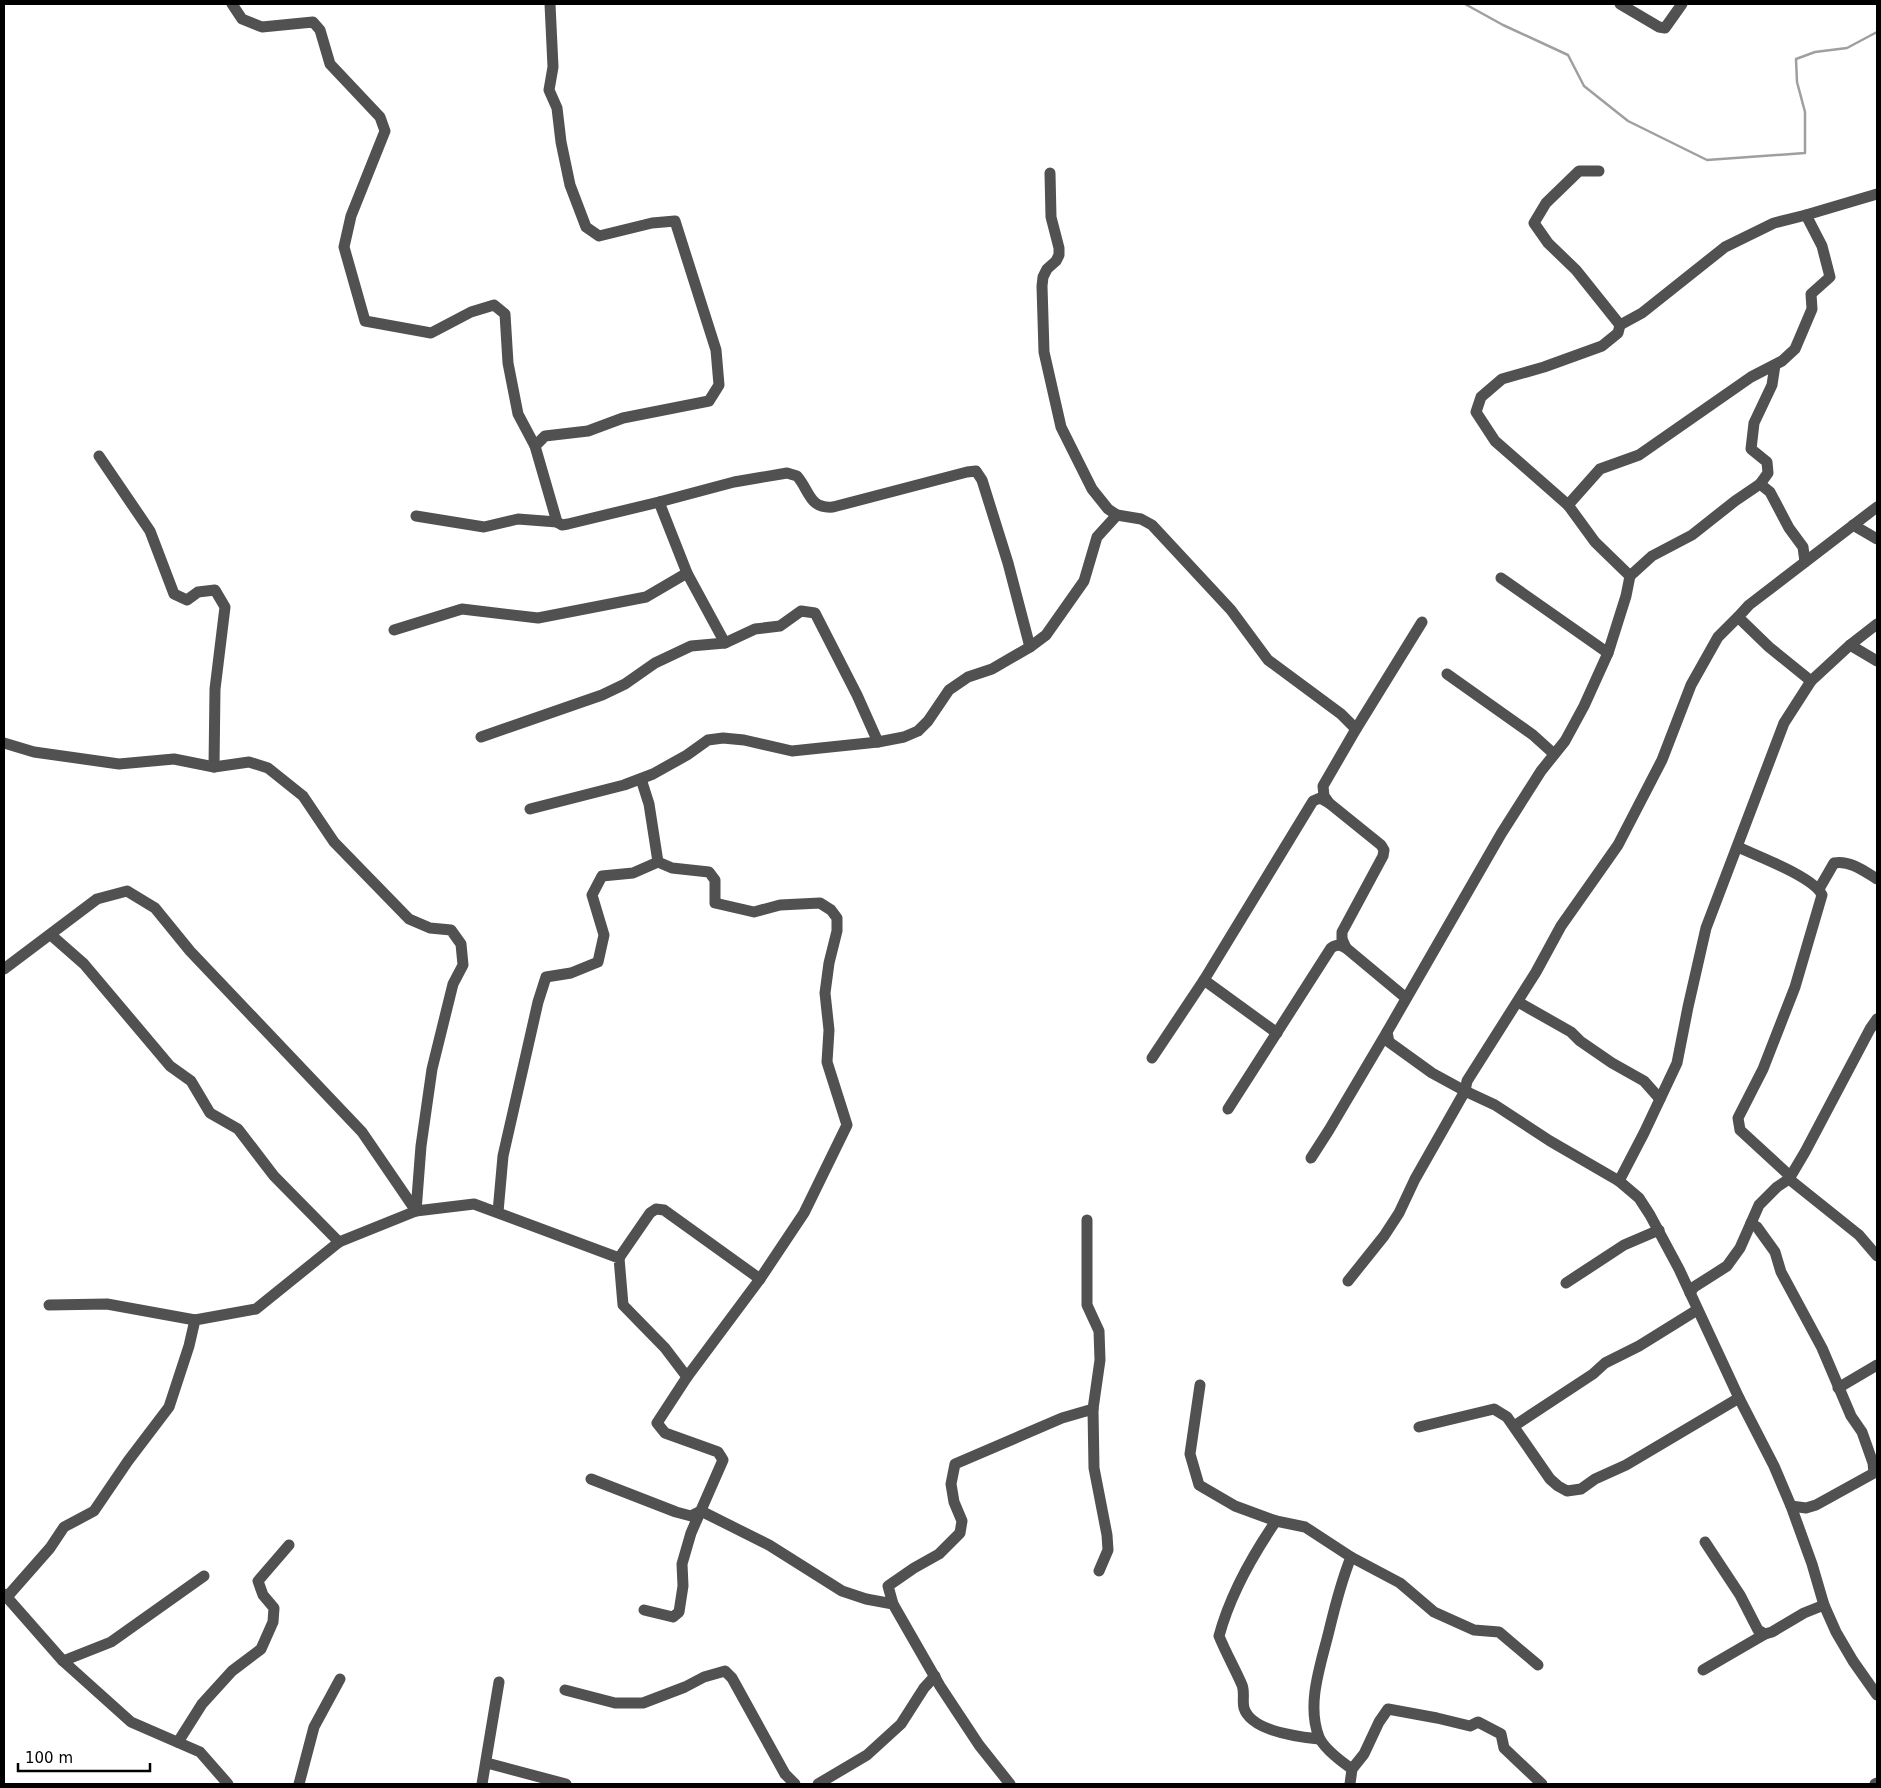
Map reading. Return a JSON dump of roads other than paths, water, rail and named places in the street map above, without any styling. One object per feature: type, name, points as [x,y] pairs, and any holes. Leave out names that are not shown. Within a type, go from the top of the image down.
[{"type":"street","points":[[232,4],[242,19],[262,27],[313,22],[320,30],[330,64],[380,117],[386,131],[351,216],[344,247],[366,321],[431,333],[471,312],[494,305],[505,314],[508,363],[518,414],[535,446],[557,522]]},
{"type":"street","points":[[535,446],[545,436],[588,431],[623,418],[709,401],[718,385],[716,350],[675,221],[652,223],[599,236],[586,227],[570,185],[561,142],[557,108],[549,90],[553,67],[550,4]]},
{"type":"street","points":[[1620,4],[1659,27],[1665,28],[1682,4]]},
{"type":"street","points":[[1599,171],[1579,171],[1546,203],[1534,222],[1548,243],[1576,270],[1620,325]]},
{"type":"street","points":[[1050,173],[1051,217],[1059,255],[1043,277],[1044,352],[1061,428],[1092,489],[1108,509],[1117,515],[1141,519],[1152,525],[1231,610],[1268,660],[1340,714],[1356,729]]},
{"type":"street","points":[[1630,576],[1595,542],[1568,505],[1495,441],[1476,412],[1481,397],[1502,379],[1544,367],[1602,346],[1618,333],[1620,325],[1642,313],[1725,247],[1774,223],[1877,194]]},
{"type":"street","points":[[1568,505],[1600,469],[1639,455],[1751,377],[1782,361],[1795,349],[1812,309],[1811,294],[1830,277],[1822,246],[1806,215]]},
{"type":"street","points":[[1311,1158],[1388,1032],[1501,834],[1554,754],[1565,741],[1584,706],[1608,653],[1626,596],[1630,576],[1652,556],[1692,535],[1735,500],[1760,484],[1768,473],[1767,462],[1751,449],[1754,423],[1772,385],[1775,365]]},
{"type":"street","points":[[99,456],[150,531],[174,594],[187,600],[198,592],[215,590],[225,607],[215,689],[214,767]]},
{"type":"street","points":[[416,516],[484,527],[518,519],[557,522],[562,525],[734,482],[786,473],[797,476],[809,497],[822,508],[833,507],[976,471],[982,480],[1008,563],[1030,647]]},
{"type":"street","points":[[1760,484],[1770,492],[1789,528],[1803,547],[1805,562]]},
{"type":"street","points":[[659,502],[687,573],[725,643]]},
{"type":"street","points":[[1348,1282],[1384,1236],[1399,1213],[1415,1179],[1464,1091],[1467,1081],[1518,1002],[1561,926],[1618,845],[1662,760],[1692,685],[1718,637],[1749,605],[1877,507]]},
{"type":"street","points":[[530,809],[641,779],[688,755],[708,740],[723,738],[744,740],[792,750],[878,742],[904,737],[918,731],[928,721],[949,690],[968,677],[992,669],[1030,647],[1046,635],[1084,581],[1097,537],[1117,515]]},
{"type":"street","points":[[1853,525],[1877,539]]},
{"type":"street","points":[[394,630],[462,609],[538,618],[646,597],[687,573]]},
{"type":"street","points":[[1501,578],[1608,653]]},
{"type":"street","points":[[481,737],[602,694],[624,684],[656,663],[691,646],[725,643],[755,629],[780,626],[801,611],[816,613],[878,742]]},
{"type":"street","points":[[1738,617],[1769,647],[1811,681]]},
{"type":"street","points":[[1329,803],[1324,796],[1323,786],[1422,622]]},
{"type":"street","points":[[1619,1181],[1677,1063],[1706,928],[1781,730],[1811,681],[1850,645],[1877,624]]},
{"type":"street","points":[[1850,645],[1877,661]]},
{"type":"street","points":[[1447,674],[1533,735],[1554,754]]},
{"type":"street","points":[[4,742],[34,752],[119,764],[174,759],[214,767],[249,762],[268,768],[304,796],[334,842],[409,919],[430,928],[451,930],[461,944],[464,965],[453,984],[432,1069],[421,1146],[416,1211]]},
{"type":"street","points":[[641,779],[649,804],[658,862]]},
{"type":"street","points":[[1152,1058],[1204,980],[1313,801],[1320,798],[1329,803],[1381,845],[1384,850],[1383,856],[1342,932],[1342,939],[1346,948]]},
{"type":"street","points":[[1738,847],[1798,875],[1819,889],[1822,895],[1795,987],[1764,1070],[1738,1118],[1740,1130],[1790,1178],[1859,1235],[1877,1256]]},
{"type":"street","points":[[498,1212],[502,1156],[516,1103],[538,1002],[546,977],[572,973],[598,962],[604,935],[592,895],[602,876],[633,873],[658,862],[672,868],[709,872],[715,880],[715,903],[754,912],[780,905],[820,903],[831,910],[837,918],[838,931],[825,993],[829,1030],[827,1062],[847,1126],[804,1213],[760,1279],[687,1376],[657,1423],[665,1433],[718,1452],[723,1460],[691,1533],[682,1564],[683,1586],[679,1612],[673,1617],[644,1610]]},
{"type":"street","points":[[1819,889],[1834,863],[1848,863],[1877,878]]},
{"type":"street","points":[[4,969],[97,898],[127,891],[155,908],[190,951],[362,1132],[416,1211]]},
{"type":"street","points":[[51,935],[84,964],[170,1066],[191,1081],[210,1113],[238,1129],[274,1176],[339,1242]]},
{"type":"street","points":[[1228,1109],[1331,948],[1339,945],[1346,948],[1406,998]]},
{"type":"street","points":[[1204,980],[1277,1033]]},
{"type":"street","points":[[1518,1002],[1570,1032],[1612,1063],[1644,1081],[1660,1099]]},
{"type":"street","points":[[1690,1294],[1694,1287],[1727,1266],[1745,1238],[1759,1205],[1777,1187],[1790,1178],[1877,1019]]},
{"type":"street","points":[[1388,1032],[1389,1042],[1432,1073],[1464,1091],[1496,1105],[1550,1141],[1619,1181],[1639,1198],[1659,1230],[1739,1398],[1774,1466],[1791,1506],[1812,1564],[1824,1605],[1836,1632],[1853,1661],[1877,1694]]},
{"type":"street","points":[[49,1305],[107,1304],[194,1320],[256,1309],[339,1242],[416,1211],[474,1204],[619,1258]]},
{"type":"street","points":[[687,1376],[665,1348],[623,1305],[619,1258],[650,1213],[656,1209],[664,1210],[760,1279]]},
{"type":"street","points":[[1087,1220],[1087,1305],[1099,1331],[1100,1360],[1093,1409],[1094,1468],[1107,1535],[1108,1550],[1099,1571]]},
{"type":"street","points":[[1750,1223],[1757,1227],[1776,1252],[1781,1272],[1822,1348],[1851,1416],[1862,1432],[1876,1474],[1816,1506],[1806,1508],[1791,1506]]},
{"type":"street","points":[[1566,1283],[1624,1245],[1659,1230]]},
{"type":"street","points":[[1514,1426],[1593,1374],[1605,1363],[1639,1346],[1697,1310]]},
{"type":"street","points":[[194,1320],[189,1346],[169,1407],[128,1461],[94,1511],[64,1526],[50,1548],[5,1596],[63,1661],[131,1722],[200,1752],[228,1784]]},
{"type":"street","points":[[1838,1388],[1877,1365]]},
{"type":"street","points":[[1200,1385],[1190,1454],[1199,1484],[1235,1506],[1276,1520],[1306,1527],[1351,1557],[1400,1583],[1434,1612],[1474,1630],[1500,1632],[1538,1665]]},
{"type":"street","points":[[1419,1427],[1494,1409],[1507,1417],[1550,1479],[1567,1491],[1574,1491],[1634,1460],[1739,1398]]},
{"type":"street","points":[[1010,1784],[979,1745],[935,1676],[894,1604],[888,1586],[939,1554],[960,1533],[962,1521],[954,1502],[951,1484],[955,1464],[1062,1418],[1093,1409]]},
{"type":"street","points":[[592,1478],[676,1512],[691,1516],[701,1512],[769,1545],[842,1591],[866,1599],[894,1604]]},
{"type":"street","points":[[1276,1520],[1260,1544],[1226,1611],[1219,1636],[1243,1687],[1244,1709],[1253,1722],[1276,1731],[1300,1737],[1319,1738]]},
{"type":"street","points":[[1705,1542],[1740,1595],[1758,1630],[1765,1634]]},
{"type":"street","points":[[178,1742],[202,1704],[232,1671],[261,1649],[273,1622],[274,1608],[263,1595],[258,1580],[289,1545]]},
{"type":"street","points":[[1351,1557],[1341,1582],[1318,1675],[1314,1712],[1319,1738],[1337,1758],[1352,1769]]},
{"type":"street","points":[[63,1661],[111,1642],[204,1576]]},
{"type":"street","points":[[1703,1670],[1804,1613],[1824,1605]]},
{"type":"street","points":[[565,1690],[615,1704],[643,1703],[725,1671],[732,1678],[785,1774],[795,1784]]},
{"type":"street","points":[[818,1784],[868,1755],[901,1724],[924,1688],[935,1676]]},
{"type":"street","points":[[299,1784],[314,1727],[340,1679]]},
{"type":"street","points":[[482,1784],[487,1763],[498,1682]]},
{"type":"street","points":[[1350,1784],[1352,1769],[1364,1754],[1379,1722],[1388,1709],[1470,1726],[1478,1722],[1501,1734],[1504,1748],[1542,1784]]},
{"type":"street","points":[[487,1763],[566,1784]]},
{"type":"waterway","points":[[1465,4],[1503,25],[1568,55],[1584,86],[1628,121],[1707,160],[1805,153],[1805,112],[1797,82],[1796,59],[1815,52],[1847,48],[1877,32]]}]
